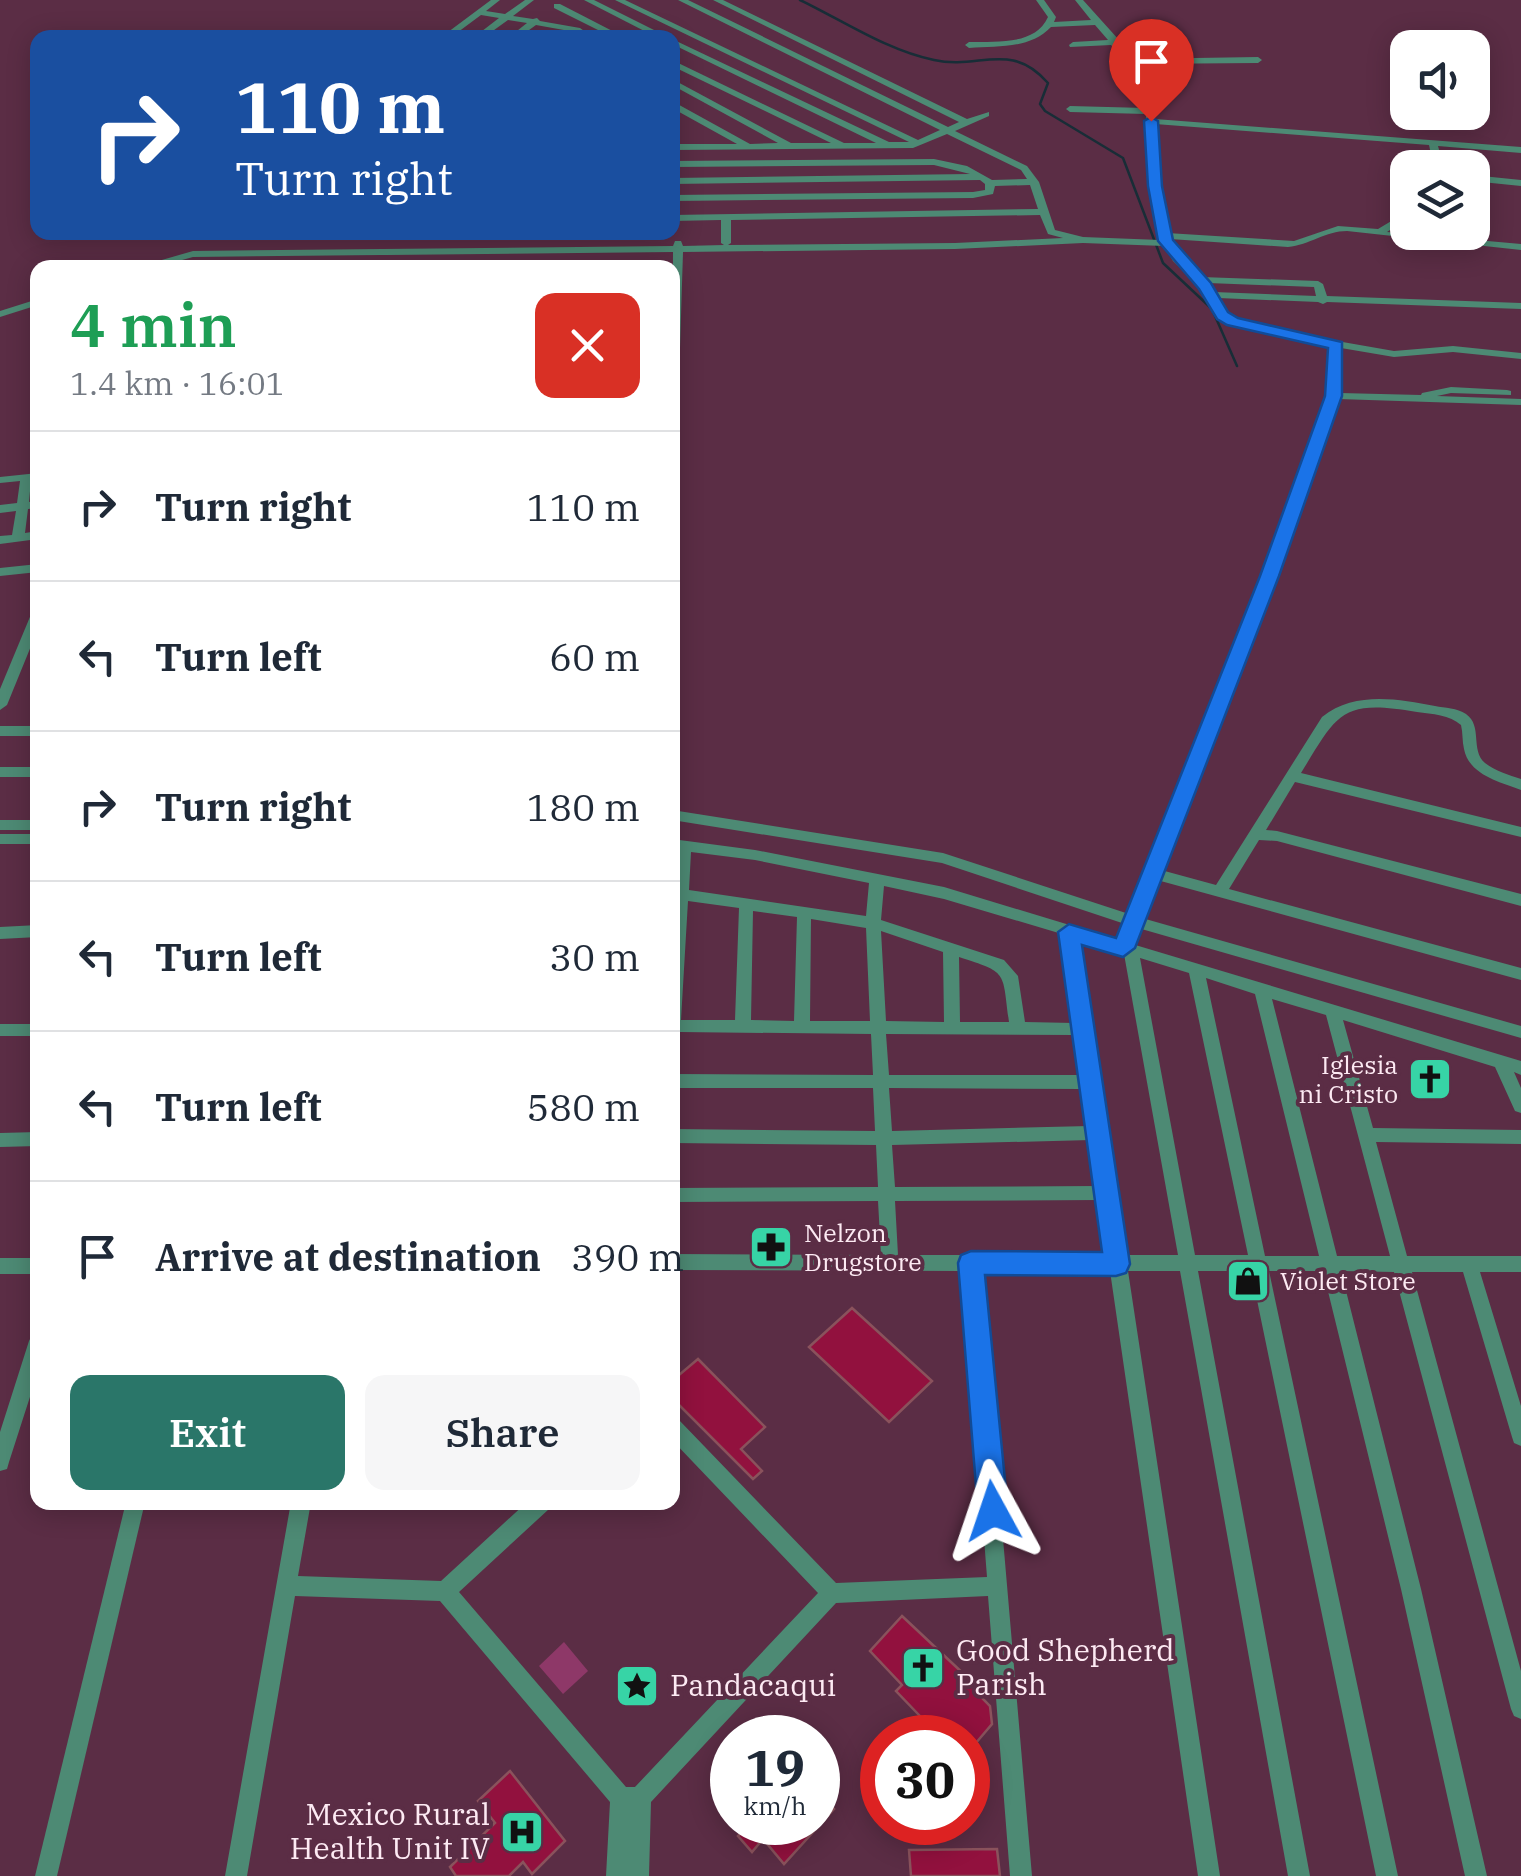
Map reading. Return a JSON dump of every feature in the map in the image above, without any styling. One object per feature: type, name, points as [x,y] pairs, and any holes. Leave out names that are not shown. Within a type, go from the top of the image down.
[{"type":"street","points":[[455,30],[496,0]]},
{"type":"street","points":[[488,30],[530,0]]},
{"type":"street","points":[[588,0],[650,30]]},
{"type":"street","points":[[619,0],[918,143]]},
{"type":"street","points":[[682,0],[1024,168],[1034,182],[1051,232]]},
{"type":"street","points":[[718,0],[968,122]]},
{"type":"street","points":[[1040,0],[1049,10],[1050,25]]},
{"type":"street","points":[[1079,0],[1148,84],[1159,241],[1200,280],[1222,315],[1240,325],[1394,354],[1453,349],[1521,356]]},
{"type":"street","points":[[523,30],[561,3],[608,30]]},
{"type":"street","points":[[479,12],[567,30]]},
{"type":"street","points":[[969,45],[1020,42],[1050,25],[1098,22]]},
{"type":"street","points":[[1073,45],[1116,42]]},
{"type":"street","points":[[680,45],[890,146]]},
{"type":"street","points":[[1132,62],[1258,60]]},
{"type":"street","points":[[680,66],[843,146]]},
{"type":"street","points":[[680,85],[790,146]]},
{"type":"street","points":[[680,108],[750,146]]},
{"type":"street","points":[[1070,108],[1521,150]]},
{"type":"street","points":[[680,147],[918,143],[986,114]]},
{"type":"street","points":[[1433,144],[1434,150]]},
{"type":"street","points":[[719,147],[719,197]]},
{"type":"street","points":[[680,164],[934,162],[962,167],[987,180],[990,192],[680,198]]},
{"type":"street","points":[[1490,180],[1521,183]]},
{"type":"street","points":[[680,181],[1034,182]]},
{"type":"street","points":[[748,196],[750,218]]},
{"type":"street","points":[[680,218],[1042,212]]},
{"type":"street","points":[[726,218],[726,244]]},
{"type":"street","points":[[1382,234],[1390,228]]},
{"type":"street","points":[[677,246],[1040,244],[1083,240],[1288,244],[1338,230],[1521,248]]},
{"type":"street","points":[[1051,232],[1083,240]]},
{"type":"street","points":[[1040,244],[1051,232]]},
{"type":"street","points":[[144,260],[180,248],[726,244],[750,248]]},
{"type":"street","points":[[676,260],[677,246]]},
{"type":"street","points":[[165,260],[181,255],[257,249],[333,252],[440,248]]},
{"type":"street","points":[[377,260],[378,251]]},
{"type":"street","points":[[332,260],[333,252]]},
{"type":"street","points":[[1200,280],[1318,284],[1323,300]]},
{"type":"street","points":[[1211,295],[1521,306]]},
{"type":"street","points":[[0,310],[30,301]]},
{"type":"street","points":[[1299,1876],[1250,1591],[1127,950],[1132,921],[1155,874],[1334,396],[1336,345]]},
{"type":"street","points":[[1410,400],[1451,390],[1521,394]]},
{"type":"street","points":[[1334,396],[1521,402]]},
{"type":"street","points":[[0,480],[30,477]]},
{"type":"street","points":[[18,538],[30,483]]},
{"type":"street","points":[[0,509],[30,505]]},
{"type":"street","points":[[0,540],[30,536]]},
{"type":"street","points":[[1,575],[30,570]]},
{"type":"street","points":[[0,705],[30,632]]},
{"type":"street","points":[[1221,890],[1331,715],[1362,705],[1402,706],[1466,719],[1477,764],[1521,784]]},
{"type":"street","points":[[0,731],[30,731]]},
{"type":"street","points":[[0,772],[30,772]]},
{"type":"street","points":[[1291,776],[1521,832]]},
{"type":"street","points":[[680,816],[943,858],[1132,921],[1521,1032]]},
{"type":"street","points":[[1,832],[30,827]]},
{"type":"street","points":[[1,832],[30,837]]},
{"type":"street","points":[[1255,835],[1277,836],[1521,900]]},
{"type":"street","points":[[680,844],[944,893],[1521,1068]]},
{"type":"street","points":[[1155,874],[1521,974]]},
{"type":"street","points":[[876,878],[873,923],[890,1264]]},
{"type":"street","points":[[680,894],[873,923],[1005,967],[1010,976],[1018,1028]]},
{"type":"street","points":[[744,1026],[746,904]]},
{"type":"street","points":[[802,1027],[804,915]]},
{"type":"street","points":[[0,933],[30,931]]},
{"type":"street","points":[[1069,932],[1088,1082],[1208,1876]]},
{"type":"street","points":[[951,948],[952,1028]]},
{"type":"street","points":[[1197,972],[1386,1876]]},
{"type":"street","points":[[1262,990],[1411,1589],[1476,1876]]},
{"type":"street","points":[[1333,1012],[1521,1709]]},
{"type":"street","points":[[680,1026],[1082,1029]]},
{"type":"street","points":[[0,1030],[30,1030]]},
{"type":"street","points":[[1501,1062],[1521,1106]]},
{"type":"street","points":[[680,1081],[1088,1082]]},
{"type":"street","points":[[680,1136],[886,1138],[1096,1133]]},
{"type":"street","points":[[1365,1135],[1521,1137]]},
{"type":"street","points":[[0,1140],[30,1139]]},
{"type":"street","points":[[680,1195],[1106,1194]]},
{"type":"street","points":[[680,1262],[1521,1264]]},
{"type":"street","points":[[971,1263],[1021,1876]]},
{"type":"street","points":[[1469,1263],[1521,1437]]},
{"type":"street","points":[[0,1266],[30,1266]]},
{"type":"street","points":[[0,1462],[30,1366]]},
{"type":"street","points":[[680,1434],[832,1592]]},
{"type":"street","points":[[46,1876],[134,1510]]},
{"type":"street","points":[[236,1876],[300,1510]]},
{"type":"street","points":[[286,1586],[445,1592],[533,1510]]},
{"type":"street","points":[[617,1876],[631,1798],[832,1592],[1000,1586]]},
{"type":"street","points":[[445,1592],[631,1798],[638,1876]]},
{"type":"shaded area","points":[[564,1642],[588,1671],[563,1694],[539,1666]]},
{"type":"building","points":[[852,1308],[932,1381],[889,1422],[809,1347]]},
{"type":"building","points":[[698,1359],[765,1427],[741,1449],[762,1471],[753,1479],[680,1406],[680,1374]]},
{"type":"building","name":"Good Shepherd Parish","points":[[902,1616],[985,1694],[982,1698],[990,1706],[992,1724],[990,1726],[990,1715],[919,1715],[896,1691],[902,1685],[870,1651]]},
{"type":"building","name":"Mexico Rural Health Unit IV","points":[[510,1771],[565,1841],[532,1874],[523,1862],[509,1876],[456,1876],[450,1867],[495,1823],[478,1801]]},
{"type":"building","points":[[768,1845],[801,1845],[784,1864]]},
{"type":"building","points":[[997,1849],[1000,1876],[911,1876],[909,1850]]},
{"type":"waterway","points":[[800,0],[917,56],[951,62],[1007,59],[1034,70],[1048,83],[1040,104],[1045,111],[1123,158],[1163,263],[1212,309],[1237,366]]},
{"type":"place","name":"Iglesia ni Cristo","points":[[1430,1079]]},
{"type":"place","name":"Nelzon Drugstore","points":[[771,1247]]},
{"type":"place","name":"Violet Store","points":[[1248,1281]]},
{"type":"place","name":"Good Shepherd Parish","points":[[923,1668]]},
{"type":"place","name":"Pandacaqui","points":[[637,1686]]},
{"type":"place","name":"Mexico Rural Health Unit IV","points":[[522,1832]]},
{"type":"route","points":[[993,1511],[971,1263],[1116,1264],[1069,932],[1123,948],[1269,576],[1334,396],[1336,345],[1233,322],[1222,315],[1206,287],[1165,241],[1155,186],[1151,121]]}]
